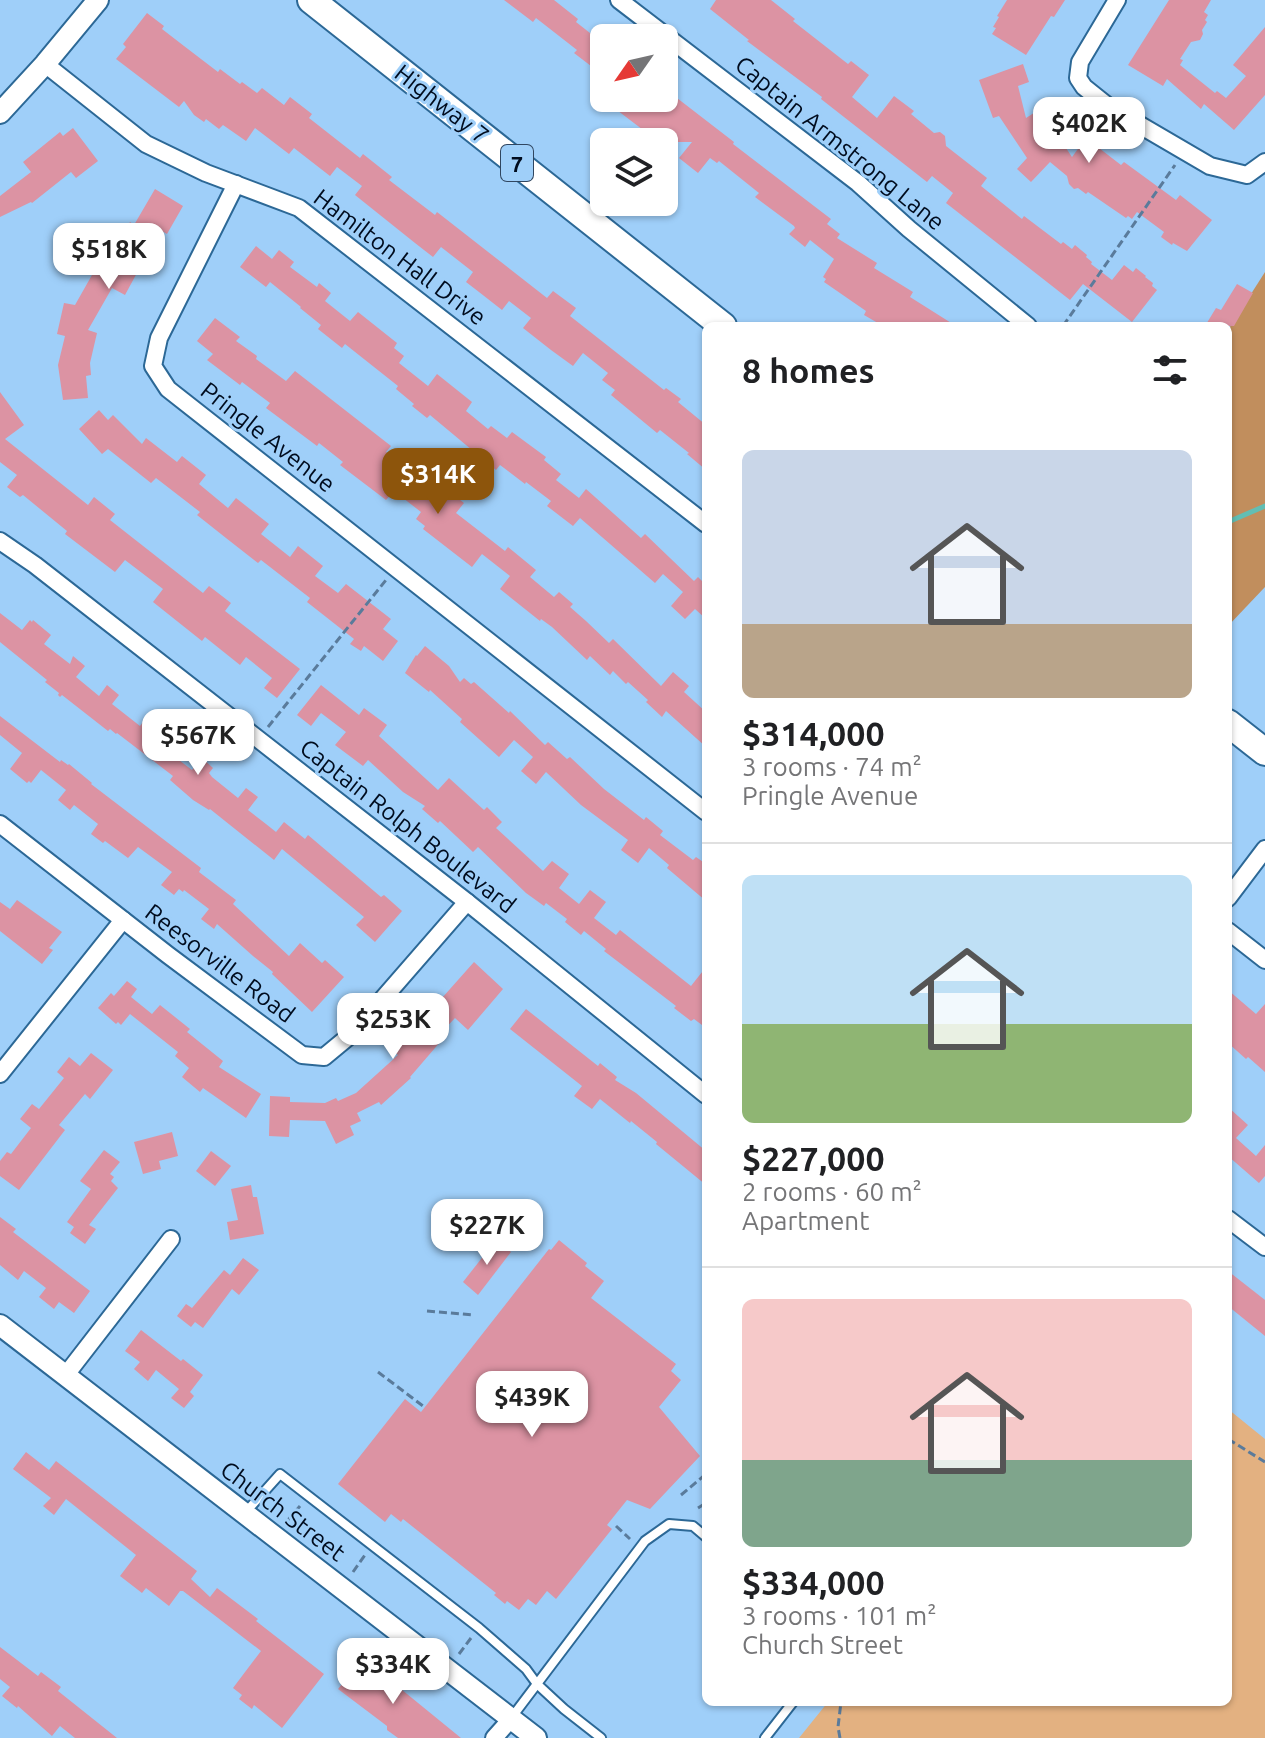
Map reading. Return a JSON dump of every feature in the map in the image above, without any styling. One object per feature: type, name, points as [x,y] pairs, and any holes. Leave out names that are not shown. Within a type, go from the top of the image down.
[{"type":"main road","name":"Highway 7","points":[[311,0],[718,322]]},
{"type":"main road","points":[[1232,726],[1265,752]]},
{"type":"street","points":[[0,113],[98,0]]},
{"type":"street","name":"Captain Armstrong Lane","points":[[619,0],[858,183],[1023,322]]},
{"type":"street","points":[[1117,0],[1080,62],[1078,78],[1084,87],[1109,107],[1210,166],[1247,175],[1265,162]]},
{"type":"street","name":"Hamilton Hall Drive","points":[[45,64],[146,144],[206,173],[299,208],[702,521]]},
{"type":"street","name":"Pringle Avenue","points":[[236,184],[159,338],[153,366],[168,389],[702,809]]},
{"type":"street","name":"Captain Rolph Boulevard","points":[[0,541],[35,565],[467,902],[702,1092]]},
{"type":"street","name":"Reesorville Road","points":[[0,824],[302,1055],[324,1057],[353,1033],[467,902]]},
{"type":"street","points":[[1232,893],[1265,849]]},
{"type":"street","points":[[0,1074],[123,920]]},
{"type":"street","points":[[1232,934],[1265,960]]},
{"type":"street","points":[[1232,1222],[1265,1247]]},
{"type":"street","points":[[65,1376],[171,1239]]},
{"type":"street","name":"Church Street","points":[[0,1325],[536,1738]]},
{"type":"street","points":[[494,1738],[511,1719]]},
{"type":"lane","points":[[244,1514],[280,1474],[479,1628],[526,1669],[564,1709],[601,1738]]},
{"type":"lane","points":[[511,1719],[645,1541],[669,1524],[693,1526],[702,1534]]},
{"type":"lane","points":[[765,1738],[790,1706]]},
{"type":"path","points":[[1066,322],[1185,151]]},
{"type":"path","points":[[258,739],[396,568]]},
{"type":"path","points":[[427,1311],[473,1315]]},
{"type":"path","points":[[378,1372],[423,1406]]},
{"type":"path","points":[[1232,1441],[1265,1462]]},
{"type":"path","points":[[681,1495],[702,1477]]},
{"type":"path","points":[[274,1536],[308,1496]]},
{"type":"path","points":[[698,1508],[702,1506]]},
{"type":"path","points":[[616,1526],[630,1539]]},
{"type":"path","points":[[341,1588],[372,1545]]},
{"type":"path","points":[[446,1669],[479,1628]]},
{"type":"path","points":[[840,1738],[841,1706]]},
{"type":"shaded area","points":[[1265,272],[1265,587],[1232,622],[1232,324]]},
{"type":"shaded area","points":[[1232,1412],[1265,1439],[1265,1738],[799,1738],[825,1706],[1232,1706]]},
{"type":"building","points":[[504,0],[554,0],[590,33],[590,65],[574,53],[577,50],[536,18],[533,22]]},
{"type":"building","points":[[716,0],[771,0],[848,64],[851,61],[869,75],[852,97],[877,118],[894,96],[914,111],[911,114],[934,133],[940,132],[945,136],[946,146],[987,178],[981,186],[1022,219],[1024,216],[1061,244],[1063,242],[1072,249],[1075,245],[1087,255],[1091,264],[1112,280],[1124,265],[1133,272],[1136,268],[1157,290],[1132,322],[1083,284],[1070,300],[946,203],[953,193],[932,176],[927,182],[747,41],[710,9]]},
{"type":"building","points":[[1007,0],[1065,0],[1026,55],[992,34],[997,16]]},
{"type":"building","points":[[1169,0],[1211,0],[1204,12],[1208,15],[1203,34],[1200,40],[1191,42],[1180,59],[1183,60],[1180,65],[1226,98],[1246,76],[1233,65],[1265,27],[1265,95],[1234,130],[1204,104],[1201,109],[1167,79],[1163,86],[1128,65]]},
{"type":"building","points":[[147,13],[164,26],[162,29],[218,72],[220,69],[257,93],[262,88],[284,105],[290,97],[312,114],[309,118],[360,158],[363,154],[392,177],[389,180],[435,215],[437,212],[547,298],[553,291],[576,308],[570,316],[664,390],[666,388],[681,399],[678,402],[702,422],[702,467],[660,430],[657,433],[611,395],[615,390],[602,380],[608,373],[583,353],[573,366],[551,350],[523,328],[531,318],[509,301],[502,310],[466,282],[473,272],[441,247],[433,257],[415,243],[355,195],[362,186],[337,167],[330,176],[294,148],[289,154],[255,128],[246,141],[223,125],[219,129],[206,119],[204,122],[194,115],[184,101],[179,107],[116,59],[126,47],[123,44]]},
{"type":"building","points":[[1023,64],[1029,82],[1018,86],[1026,118],[1040,109],[1072,157],[1086,138],[1121,165],[1124,162],[1176,200],[1180,195],[1212,220],[1187,251],[1161,237],[1164,232],[1137,212],[1132,219],[1126,218],[1088,192],[1074,189],[1067,176],[1050,162],[1031,182],[1017,169],[1027,158],[999,116],[993,118],[979,80]]},
{"type":"building","points":[[678,99],[831,219],[827,224],[840,234],[837,238],[877,263],[874,268],[913,292],[910,297],[950,322],[876,322],[864,315],[866,311],[824,282],[826,279],[823,277],[834,259],[810,240],[805,247],[789,234],[794,226],[755,197],[759,193],[719,161],[717,163],[710,158],[698,173],[679,158],[692,142],[678,142],[678,128],[641,128],[619,112],[678,112]]},
{"type":"building","points":[[73,128],[98,161],[76,178],[71,172],[32,203],[0,217],[0,196],[31,172],[23,162],[60,132],[63,136]]},
{"type":"building","points":[[155,189],[183,206],[167,234],[160,230],[146,254],[153,258],[143,274],[138,271],[125,295],[112,288],[88,330],[97,333],[90,363],[91,375],[86,376],[88,398],[63,400],[58,365],[65,336],[57,334],[64,303],[75,305],[99,256],[107,261],[130,222],[134,225]]},
{"type":"building","points":[[256,246],[272,259],[279,250],[294,262],[290,267],[317,287],[319,283],[331,293],[325,301],[350,321],[358,312],[397,343],[394,348],[404,356],[399,363],[428,386],[437,374],[472,402],[466,411],[488,429],[491,426],[507,438],[512,432],[546,457],[544,460],[561,474],[556,480],[579,498],[586,489],[641,538],[645,534],[694,581],[698,577],[702,581],[702,615],[695,609],[685,619],[671,606],[683,592],[663,574],[655,583],[580,518],[573,526],[547,506],[551,501],[526,482],[500,465],[496,470],[430,415],[427,418],[412,406],[414,404],[396,389],[398,386],[345,344],[342,348],[318,329],[321,325],[270,282],[266,287],[240,267]]},
{"type":"building","points":[[1237,284],[1253,293],[1234,326],[1232,322],[1207,322],[1216,308],[1221,310]]},
{"type":"building","points":[[215,318],[240,337],[236,341],[257,356],[256,359],[286,381],[295,371],[391,446],[386,452],[437,493],[442,486],[464,503],[456,513],[505,551],[508,547],[536,570],[530,577],[554,597],[559,592],[573,604],[570,607],[609,643],[613,639],[661,686],[673,672],[689,686],[684,692],[702,708],[702,743],[666,711],[662,717],[628,682],[626,684],[613,671],[610,675],[590,656],[587,660],[552,627],[500,589],[510,576],[482,554],[472,567],[423,529],[425,526],[416,519],[421,512],[394,491],[386,500],[340,465],[343,462],[319,443],[317,446],[266,408],[270,403],[207,360],[213,354],[197,341]]},
{"type":"building","points":[[0,392],[24,425],[5,439],[88,505],[94,497],[115,514],[110,520],[203,593],[209,586],[231,603],[225,611],[300,669],[277,698],[264,688],[272,678],[246,657],[240,665],[205,637],[202,641],[153,602],[163,589],[125,560],[115,572],[65,534],[67,531],[23,495],[20,497],[7,487],[17,475],[0,462]]},
{"type":"building","points":[[99,410],[108,420],[113,415],[142,444],[146,438],[177,462],[182,456],[206,475],[199,484],[228,508],[236,498],[269,524],[261,534],[290,557],[298,546],[323,566],[315,576],[338,593],[346,584],[391,619],[383,629],[398,641],[383,661],[364,646],[361,651],[350,644],[354,639],[307,602],[310,598],[261,560],[258,563],[156,478],[151,483],[108,449],[102,454],[79,429]]},
{"type":"building","points":[[0,613],[22,630],[33,620],[51,635],[44,644],[70,664],[73,656],[85,666],[76,677],[99,696],[107,685],[119,695],[112,704],[140,726],[149,714],[170,728],[158,744],[192,770],[202,758],[213,768],[209,773],[212,777],[238,798],[246,788],[258,797],[248,810],[276,832],[284,822],[305,839],[308,835],[402,911],[375,942],[356,925],[364,917],[282,849],[274,860],[210,809],[193,800],[170,780],[173,776],[117,733],[108,731],[62,695],[60,697],[45,682],[47,680],[0,642]]},
{"type":"building","points":[[425,646],[449,666],[460,682],[464,678],[471,684],[474,682],[545,745],[548,742],[567,759],[570,757],[604,789],[663,831],[660,835],[693,860],[696,857],[702,861],[702,898],[649,848],[638,863],[621,850],[628,840],[581,805],[546,772],[536,784],[521,771],[533,757],[514,740],[499,757],[430,690],[405,673]]},
{"type":"building","points":[[321,685],[359,715],[364,708],[387,725],[379,736],[438,790],[449,778],[484,810],[487,807],[502,822],[496,828],[543,871],[552,861],[569,874],[559,888],[579,904],[590,890],[606,902],[594,918],[616,935],[620,930],[691,986],[702,972],[702,1025],[674,1008],[676,1006],[604,951],[606,949],[584,931],[581,935],[565,922],[567,919],[526,893],[478,847],[473,852],[440,821],[438,823],[422,809],[425,806],[403,792],[368,760],[363,766],[335,745],[346,732],[321,713],[311,726],[297,715]]},
{"type":"building","points":[[0,716],[60,762],[69,764],[201,868],[199,872],[236,900],[233,904],[289,956],[300,943],[344,977],[312,1012],[273,972],[217,924],[214,929],[201,919],[209,909],[184,890],[179,889],[174,895],[161,885],[172,872],[138,847],[128,858],[91,834],[98,824],[74,805],[70,810],[58,800],[66,790],[41,770],[31,783],[27,783],[10,769],[22,753],[0,735]]},
{"type":"building","points":[[17,900],[62,932],[49,948],[53,950],[42,964],[0,931],[0,902],[10,909]]},
{"type":"building","points":[[474,962],[503,989],[468,1030],[455,1018],[437,1037],[441,1041],[411,1078],[381,1105],[379,1102],[357,1113],[361,1121],[350,1126],[354,1135],[336,1144],[325,1121],[290,1120],[289,1137],[269,1136],[270,1096],[290,1097],[290,1102],[325,1103],[356,1093],[398,1055],[394,1052]]},
{"type":"building","points":[[127,981],[137,989],[131,997],[152,1014],[160,1005],[223,1061],[219,1067],[261,1094],[246,1118],[203,1088],[200,1092],[182,1077],[189,1068],[175,1056],[178,1052],[130,1014],[121,1025],[98,1008]]},
{"type":"building","points":[[1232,993],[1256,1014],[1265,1004],[1265,1072],[1248,1057],[1246,1059],[1232,1047]]},
{"type":"building","points":[[526,1009],[598,1066],[600,1063],[617,1077],[615,1080],[636,1093],[702,1148],[702,1182],[657,1142],[600,1099],[592,1109],[574,1096],[582,1086],[510,1029]]},
{"type":"building","points":[[91,1053],[113,1070],[90,1099],[85,1094],[59,1125],[65,1130],[19,1190],[0,1176],[0,1161],[7,1152],[11,1154],[31,1128],[20,1119],[32,1104],[39,1109],[64,1078],[57,1072],[69,1057],[80,1066]]},
{"type":"building","points":[[1232,1111],[1248,1125],[1236,1138],[1256,1156],[1265,1145],[1265,1176],[1259,1183],[1232,1159]]},
{"type":"building","points":[[172,1132],[178,1156],[159,1161],[161,1169],[143,1174],[134,1142]]},
{"type":"building","points":[[104,1150],[120,1162],[110,1174],[114,1177],[111,1181],[118,1188],[89,1225],[96,1229],[85,1244],[70,1233],[74,1227],[67,1222],[91,1189],[80,1181]]},
{"type":"building","points":[[211,1151],[231,1166],[215,1186],[196,1171]]},
{"type":"building","points":[[251,1185],[253,1197],[257,1197],[264,1234],[230,1240],[227,1222],[238,1220],[231,1189]]},
{"type":"building","points":[[0,1217],[16,1229],[13,1232],[90,1291],[74,1313],[59,1302],[54,1309],[39,1297],[46,1288],[24,1271],[18,1280],[0,1265]]},
{"type":"building","points":[[496,1240],[511,1252],[478,1295],[463,1282]]},
{"type":"building","points":[[559,1240],[604,1281],[591,1298],[676,1364],[671,1371],[681,1380],[659,1407],[700,1456],[650,1509],[627,1500],[607,1525],[612,1529],[556,1599],[547,1591],[536,1605],[528,1599],[519,1610],[507,1601],[505,1604],[494,1595],[496,1593],[403,1519],[401,1522],[391,1514],[385,1522],[338,1484],[405,1399],[421,1412]]},
{"type":"building","points":[[243,1258],[259,1270],[239,1295],[232,1289],[203,1328],[195,1322],[191,1327],[177,1316],[186,1304],[192,1308],[224,1270],[230,1275]]},
{"type":"building","points":[[1232,1274],[1265,1300],[1265,1336],[1232,1309]]},
{"type":"building","points":[[141,1330],[203,1375],[190,1392],[194,1396],[184,1408],[171,1398],[179,1389],[156,1370],[148,1381],[134,1369],[140,1362],[125,1351]]},
{"type":"building","points":[[26,1452],[49,1470],[56,1461],[197,1571],[191,1579],[210,1597],[217,1588],[324,1674],[282,1728],[254,1705],[252,1709],[239,1699],[242,1695],[233,1688],[261,1651],[183,1591],[169,1606],[146,1588],[142,1593],[120,1576],[136,1555],[66,1499],[54,1515],[43,1506],[51,1498],[13,1469]]},
{"type":"building","points":[[0,1647],[38,1676],[41,1672],[61,1687],[58,1691],[117,1738],[75,1738],[60,1726],[52,1736],[2,1696],[10,1687],[0,1679]]},
{"type":"building","points":[[361,1661],[461,1738],[398,1738],[387,1730],[387,1726],[338,1689]]},
{"type":"waterway","points":[[1232,520],[1265,506]]}]
